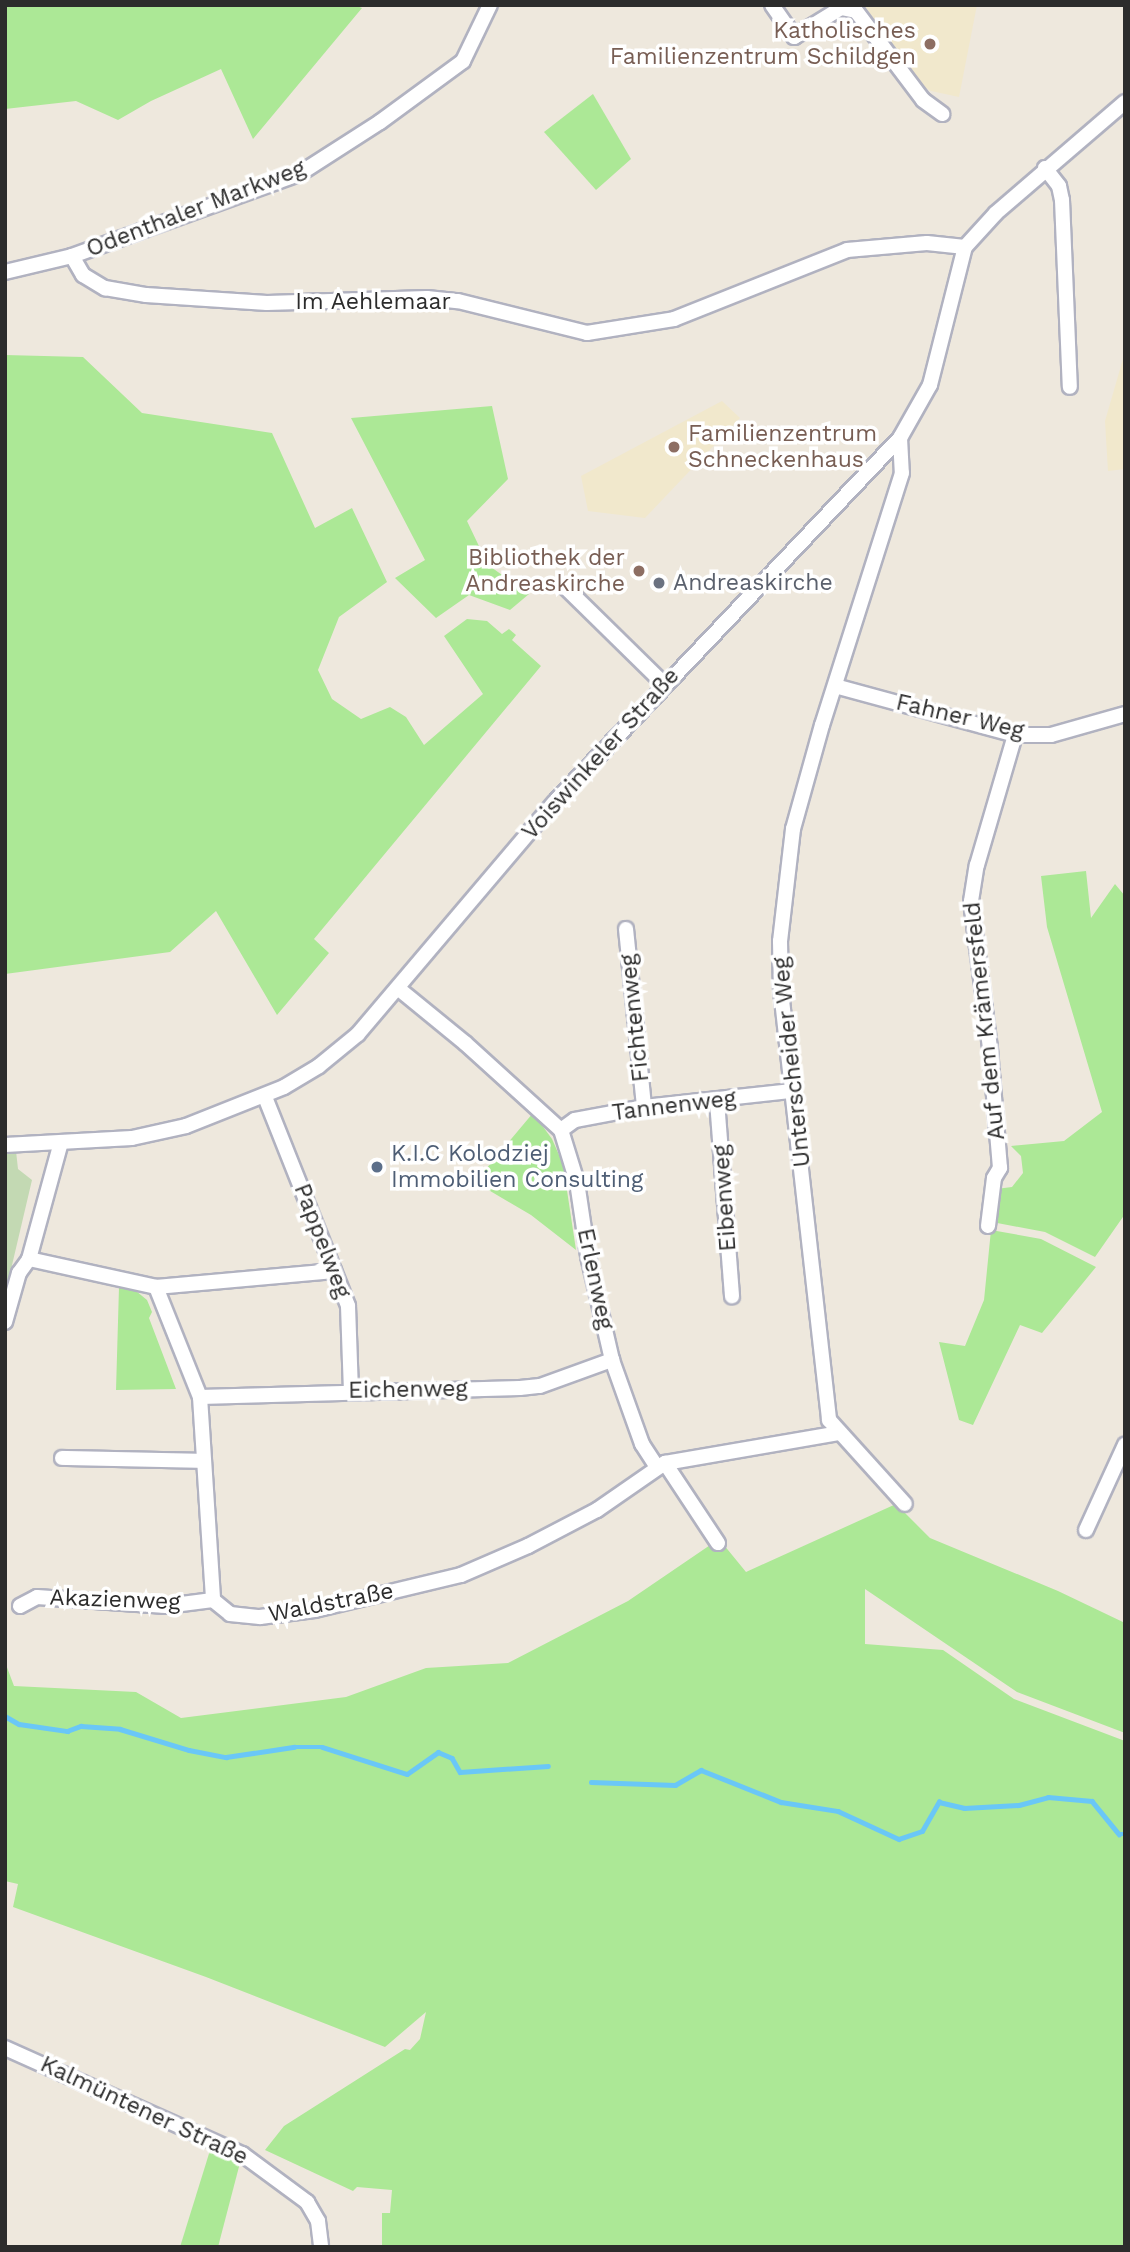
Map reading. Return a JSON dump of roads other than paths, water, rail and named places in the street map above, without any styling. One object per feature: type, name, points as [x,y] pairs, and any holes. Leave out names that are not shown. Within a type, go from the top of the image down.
[{"type":"street","name":"Odenthaler Markweg","points":[[5,272],[72,256],[299,174],[380,122],[463,61],[490,5]]},
{"type":"street","points":[[772,5],[794,37],[841,8],[856,11],[923,100],[942,114]]},
{"type":"street","name":"Voiswinkeler Straße","points":[[5,1145],[151,1136],[265,1097],[337,1052],[399,989],[555,802],[900,438],[930,385],[965,247],[996,213],[1045,168],[1125,102]]},
{"type":"street","points":[[1045,168],[1059,186],[1062,200],[1070,387]]},
{"type":"street","name":"Im Aehlemaar","points":[[72,256],[83,275],[105,288],[146,295],[267,303],[427,298],[458,302],[587,333],[674,319],[847,250],[927,243],[965,247]]},
{"type":"street","name":"Unterscheider Weg","points":[[900,438],[902,473],[793,830],[783,899],[781,991],[829,1420],[905,1504]]},
{"type":"street","points":[[565,587],[664,684]]},
{"type":"street","name":"Fahner Weg","points":[[835,686],[1015,735],[1051,735],[1125,714]]},
{"type":"street","name":"Auf dem Krämersfeld","points":[[988,1226],[994,1178],[1000,1168],[990,1048],[971,901],[977,865],[1015,735]]},
{"type":"street","name":"Fichtenweg","points":[[626,929],[644,1107]]},
{"type":"street","points":[[399,989],[465,1042],[561,1130]]},
{"type":"street","name":"Tannenweg","points":[[561,1130],[575,1120],[644,1107],[792,1091]]},
{"type":"street","name":"Pappelweg","points":[[265,1097],[348,1306],[351,1392]]},
{"type":"street","name":"Eibenweg","points":[[717,1101],[732,1296]]},
{"type":"street","name":"Erlenweg","points":[[561,1130],[577,1182],[588,1256],[612,1360],[642,1444],[661,1465]]},
{"type":"street","points":[[5,1322],[19,1273],[29,1259],[61,1142]]},
{"type":"street","points":[[29,1259],[156,1287],[334,1271]]},
{"type":"street","points":[[156,1287],[200,1397],[213,1600]]},
{"type":"street","name":"Eichenweg","points":[[200,1397],[540,1386],[612,1360]]},
{"type":"street","name":"Waldstraße","points":[[213,1600],[230,1614],[260,1617],[315,1611],[461,1575],[528,1546],[597,1510],[661,1465],[838,1433]]},
{"type":"street","points":[[1086,1530],[1125,1445]]},
{"type":"street","points":[[62,1458],[202,1461]]},
{"type":"street","points":[[661,1465],[718,1543]]},
{"type":"street","name":"Akazienweg","points":[[20,1606],[37,1597],[166,1606],[213,1600]]},
{"type":"street","name":"Kalmüntener Straße","points":[[5,2048],[243,2154],[310,2205],[318,2221],[321,2247]]},
{"type":"waterway","points":[[5,1716],[19,1724],[67,1731],[81,1726],[120,1729],[189,1750],[226,1757],[294,1747],[322,1747],[407,1774],[438,1752],[452,1758],[460,1772],[548,1766]]},
{"type":"waterway","points":[[591,1782],[675,1785],[701,1770],[781,1802],[838,1811],[899,1839],[922,1831],[939,1802],[964,1808],[1019,1805],[1048,1797],[1092,1801],[1119,1834],[1125,1834]]},
{"type":"place","name":"Katholisches Familienzentrum Schildgen","points":[[930,44]]},
{"type":"place","name":"Familienzentrum Schneckenhaus","points":[[674,447]]},
{"type":"place","name":"Bibliothek der Andreaskirche","points":[[639,571]]},
{"type":"place","name":"Andreaskirche","points":[[659,583]]},
{"type":"place","name":"K.I.C Kolodziej Immobilien Consulting","points":[[377,1167]]}]
